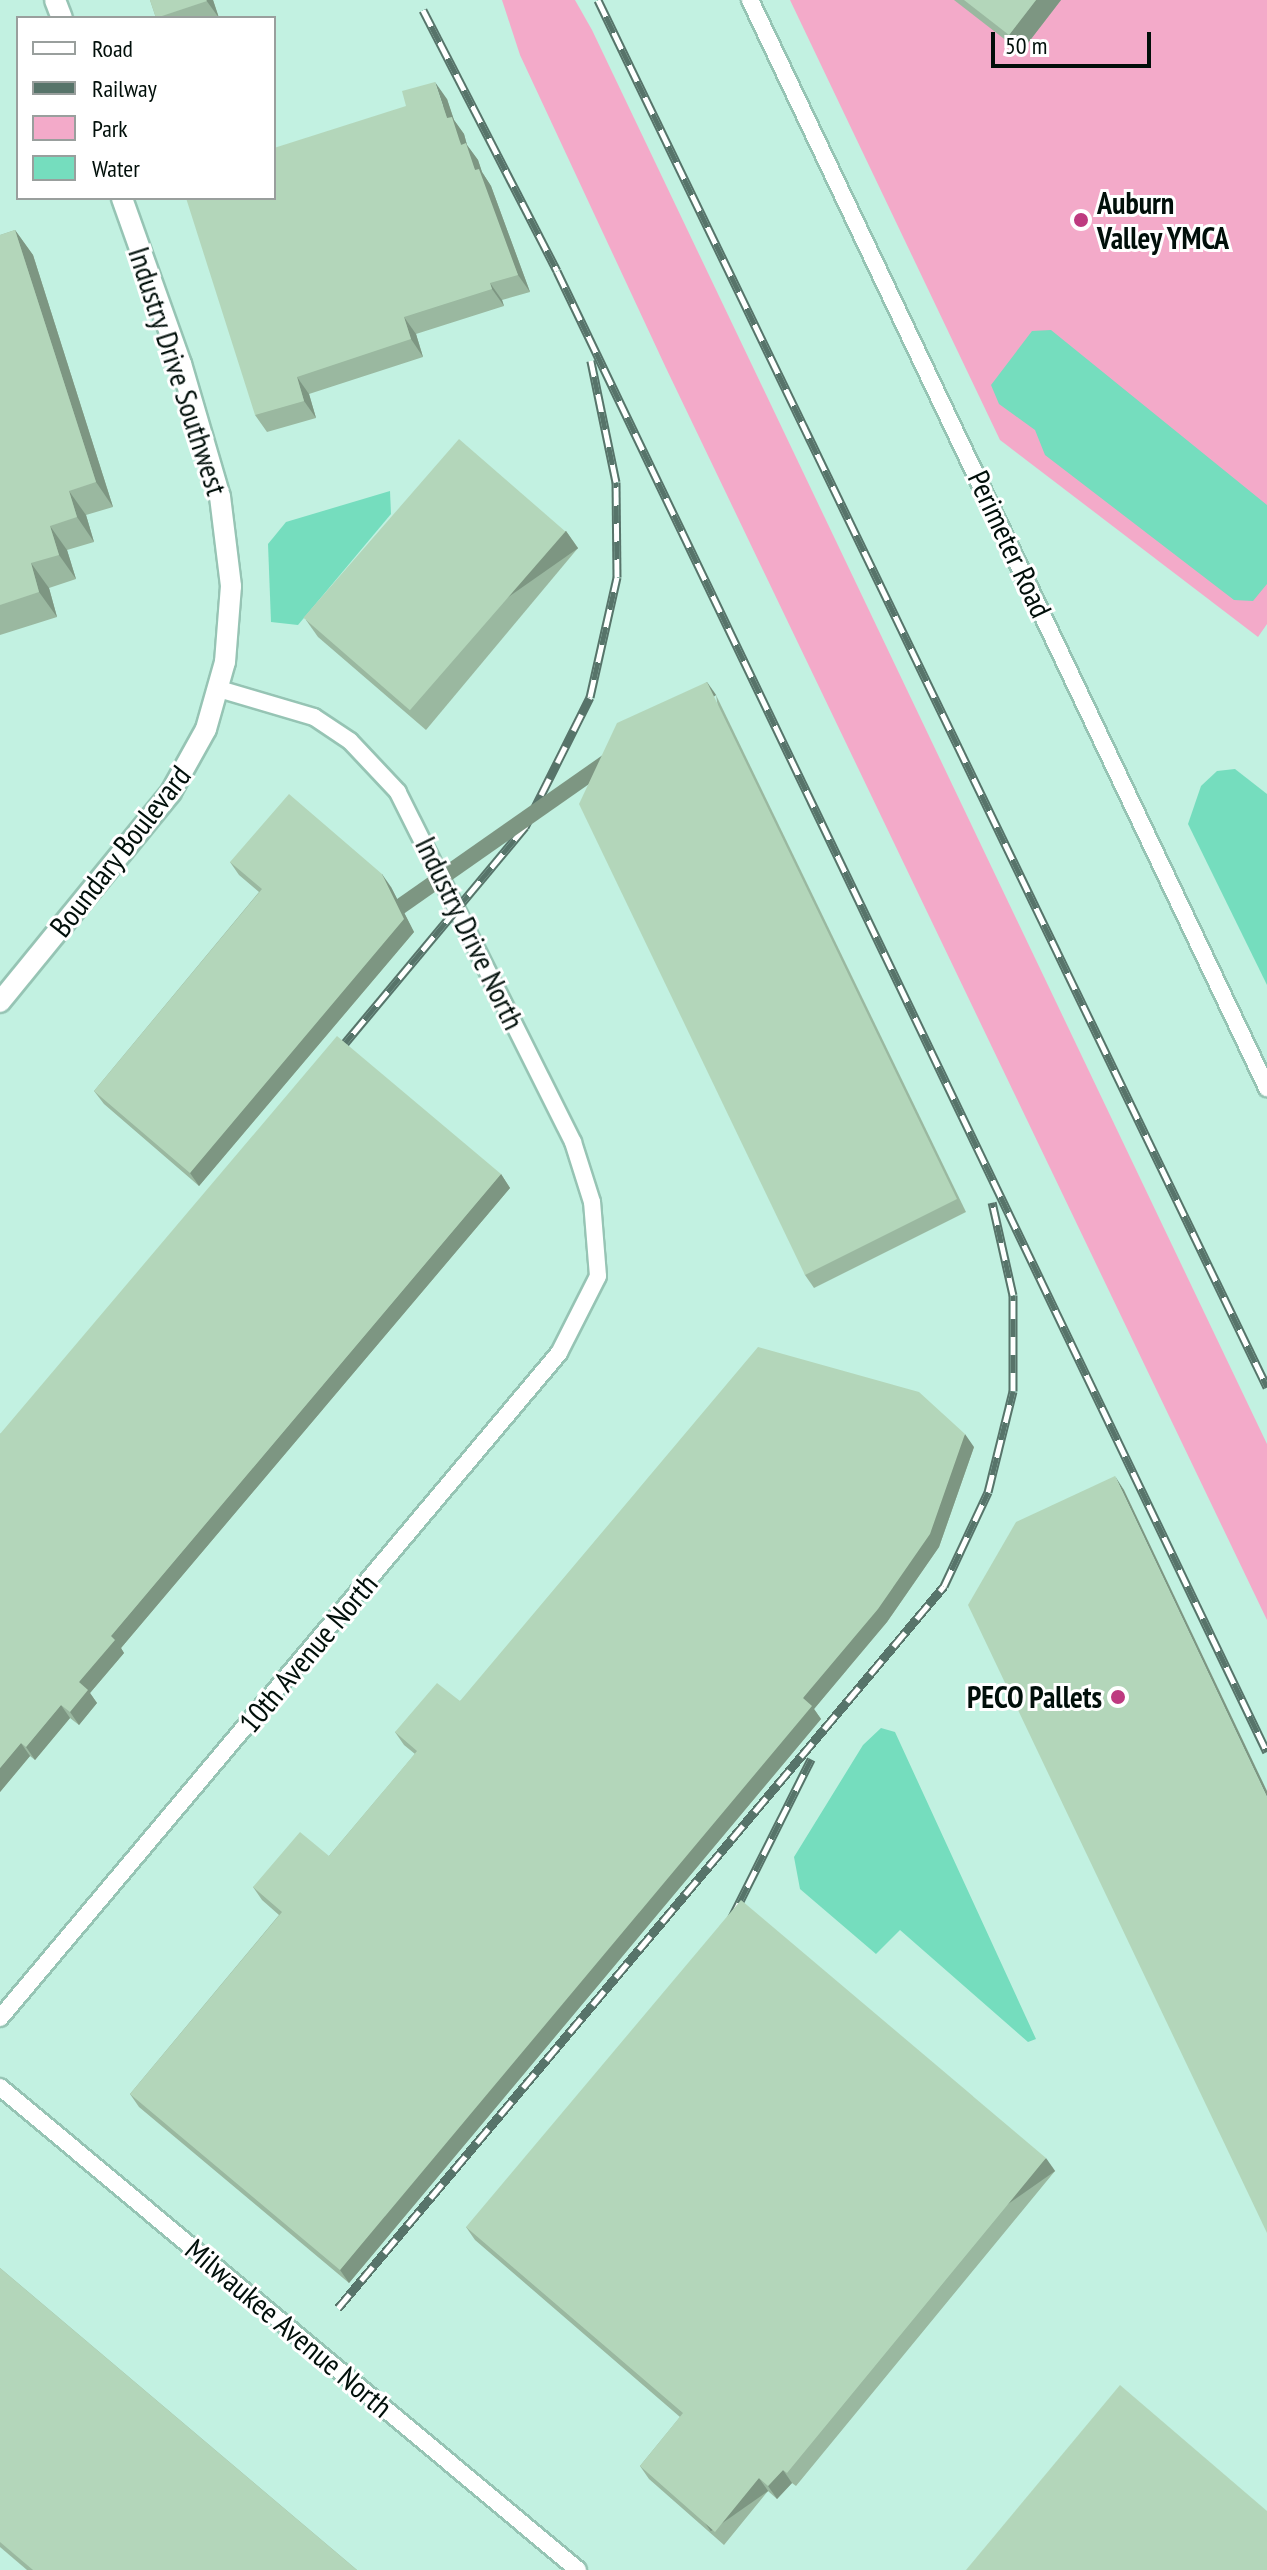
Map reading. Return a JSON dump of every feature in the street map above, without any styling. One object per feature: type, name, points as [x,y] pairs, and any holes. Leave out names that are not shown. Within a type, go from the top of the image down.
[{"type":"street","name":"Perimeter Road","points":[[750,0],[1267,1088]]},
{"type":"street","name":"Industry Drive Southwest","points":[[123,200],[186,379],[220,497],[231,586],[219,689]]},
{"type":"street","name":"Boundary Boulevard","points":[[0,1002],[171,792],[206,729],[219,689]]},
{"type":"street","name":"Industry Drive North","points":[[219,689],[314,717],[350,741],[398,792],[573,1142],[592,1202],[598,1276]]},
{"type":"street","name":"10th Avenue North","points":[[0,2018],[559,1353],[598,1276]]},
{"type":"street","name":"Milwaukee Avenue North","points":[[0,2087],[578,2570]]},
{"type":"green space","points":[[502,0],[575,0],[592,30],[1267,1444],[1267,1620],[666,368],[520,55]]},
{"type":"green space","name":"Auburn Valley YMCA","points":[[790,0],[1267,0],[1267,624],[1258,637],[1000,440]]},
{"type":"water","points":[[1051,330],[1267,505],[1267,584],[1253,601],[1234,600],[1045,455],[1035,430],[999,404],[991,385],[1032,331]]},
{"type":"water","points":[[390,491],[391,514],[298,625],[271,622],[268,544],[286,522]]},
{"type":"water","points":[[1235,769],[1267,794],[1267,985],[1188,824],[1201,786],[1217,771]]},
{"type":"water","points":[[881,1728],[895,1732],[1036,2039],[1028,2042],[900,1930],[876,1954],[800,1889],[794,1857],[863,1745]]},
{"type":"building","points":[[150,0],[207,1],[162,16],[155,16]]},
{"type":"building","points":[[964,0],[1036,0],[1009,35]]},
{"type":"building","points":[[435,82],[447,118],[452,117],[461,145],[466,143],[475,170],[479,169],[518,275],[490,283],[492,289],[404,317],[411,339],[297,377],[304,401],[255,415],[187,200],[276,200],[276,147],[406,106],[402,91]]},
{"type":"building","points":[[15,230],[96,482],[69,491],[77,517],[50,526],[59,555],[31,563],[39,592],[0,605],[0,235]]},
{"type":"building","points":[[459,439],[565,532],[410,710],[304,618]]},
{"type":"building","points":[[707,682],[957,1199],[805,1275],[579,804],[617,723]]},
{"type":"building","points":[[289,794],[382,874],[404,919],[190,1173],[94,1091],[262,889],[230,862]]},
{"type":"building","points":[[337,1036],[501,1174],[111,1636],[115,1640],[79,1682],[88,1690],[70,1712],[61,1705],[26,1747],[21,1743],[0,1768],[0,1434]]},
{"type":"building","points":[[758,1347],[919,1392],[965,1434],[930,1534],[878,1609],[803,1698],[812,1706],[340,2270],[130,2094],[282,1912],[253,1887],[300,1832],[329,1856],[417,1751],[395,1732],[437,1683],[460,1701]]},
{"type":"building","points":[[1115,1476],[1267,1797],[1267,2233],[968,1605],[1016,1522]]},
{"type":"building","points":[[741,1900],[1046,2158],[787,2473],[783,2470],[768,2486],[759,2478],[715,2532],[640,2466],[683,2413],[466,2227]]},
{"type":"building","points":[[0,2268],[357,2570],[33,2570],[0,2542]]},
{"type":"building","points":[[1120,2385],[1267,2511],[1267,2570],[966,2570]]},
{"type":"railway","points":[[598,0],[1267,1387]]},
{"type":"railway","points":[[423,10],[557,271],[1267,1752]]},
{"type":"railway","points":[[330,1061],[525,827],[590,697],[617,577],[616,482],[591,361]]},
{"type":"railway","points":[[338,2308],[944,1586],[988,1492],[1013,1391],[1013,1295],[992,1202]]},
{"type":"railway","points":[[731,1919],[811,1759]]},
{"type":"place","name":"Auburn Valley YMCA","points":[[1081,220]]},
{"type":"place","name":"PECO Pallets","points":[[1118,1697]]}]
